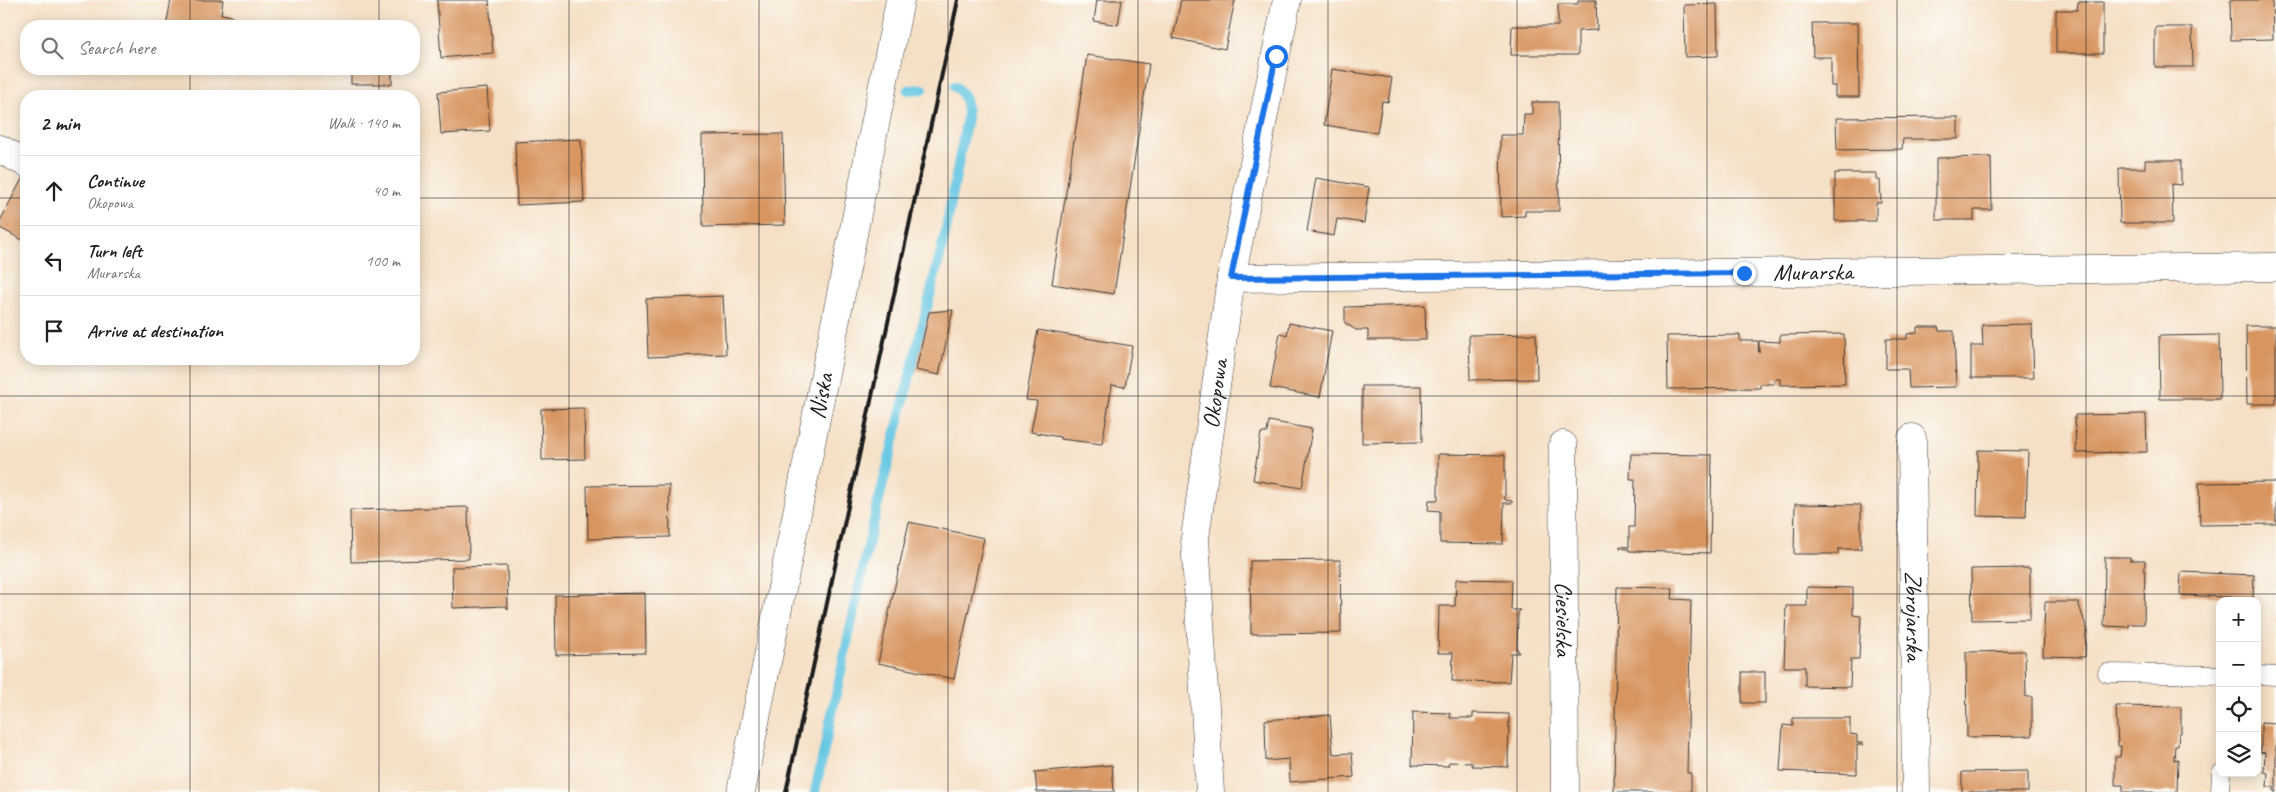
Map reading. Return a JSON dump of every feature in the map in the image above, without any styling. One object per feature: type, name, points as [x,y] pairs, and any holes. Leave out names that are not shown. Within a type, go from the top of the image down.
[{"type":"street","name":"Niska","points":[[741,792],[900,0]]},
{"type":"street","name":"Okopowa","points":[[1210,792],[1195,538],[1231,278],[1287,0]]},
{"type":"street","points":[[0,149],[20,160]]},
{"type":"street","name":"Murarska","points":[[1231,278],[2276,267]]},
{"type":"street","name":"Zbrojarska","points":[[1912,438],[1916,792]]},
{"type":"street","name":"Ciesielska","points":[[1563,445],[1565,792]]},
{"type":"lane","points":[[2106,673],[2216,675]]},
{"type":"lane","points":[[2261,675],[2276,676]]},
{"type":"lane","points":[[2220,792],[2221,777]]},
{"type":"building","points":[[171,0],[223,0],[221,14],[232,16],[231,20],[167,20]]},
{"type":"building","points":[[437,0],[489,0],[493,53],[441,58]]},
{"type":"building","points":[[1097,0],[1122,0],[1118,25],[1094,21]]},
{"type":"building","points":[[1181,0],[1235,0],[1225,49],[1173,38]]},
{"type":"building","points":[[1578,0],[1596,0],[1597,30],[1578,31],[1578,55],[1511,55],[1512,26],[1558,26],[1558,4],[1578,4]]},
{"type":"building","points":[[2230,0],[2272,0],[2273,39],[2231,40]]},
{"type":"building","points":[[2078,2],[2103,2],[2103,53],[2056,53],[2056,10],[2077,10]]},
{"type":"building","points":[[1717,4],[1718,56],[1685,57],[1684,5]]},
{"type":"building","points":[[1812,23],[1858,23],[1859,97],[1835,97],[1835,86],[1831,86],[1831,57],[1813,57]]},
{"type":"building","points":[[2155,27],[2192,27],[2193,67],[2155,67]]},
{"type":"building","points":[[1087,55],[1149,64],[1114,294],[1052,284]]},
{"type":"building","points":[[1332,69],[1392,78],[1388,102],[1382,101],[1377,133],[1324,125]]},
{"type":"building","points":[[351,75],[392,75],[392,84],[351,84]]},
{"type":"building","points":[[487,88],[490,131],[441,134],[438,92]]},
{"type":"building","points":[[1532,102],[1558,102],[1559,211],[1525,211],[1525,216],[1501,217],[1500,135],[1523,135],[1524,114],[1532,114]]},
{"type":"building","points":[[1958,117],[1958,139],[1903,139],[1902,149],[1837,150],[1836,118]]},
{"type":"building","points":[[783,134],[785,225],[703,227],[702,135]]},
{"type":"building","points":[[581,139],[584,202],[517,205],[515,142]]},
{"type":"building","points":[[1991,157],[1992,210],[1974,210],[1974,220],[1936,220],[1936,158]]},
{"type":"building","points":[[2145,160],[2181,160],[2181,185],[2172,184],[2173,223],[2120,223],[2119,168],[2145,168]]},
{"type":"building","points":[[1835,173],[1876,173],[1876,180],[1880,180],[1881,203],[1876,203],[1876,221],[1835,221]]},
{"type":"building","points":[[1316,178],[1369,187],[1364,223],[1337,219],[1334,236],[1307,231]]},
{"type":"building","points":[[20,183],[20,239],[0,228],[0,221]]},
{"type":"building","points":[[723,296],[726,354],[648,357],[646,299]]},
{"type":"building","points":[[1425,305],[1426,340],[1368,340],[1368,330],[1356,330],[1345,323],[1345,307]]},
{"type":"building","points":[[953,310],[939,375],[916,370],[929,312]]},
{"type":"building","points":[[1289,323],[1332,331],[1320,397],[1270,388],[1280,333],[1287,335]]},
{"type":"building","points":[[2032,324],[2034,378],[1971,378],[1971,346],[1983,346],[1982,325]]},
{"type":"building","points":[[2246,326],[2276,326],[2276,404],[2247,404]]},
{"type":"building","points":[[1917,327],[1938,327],[1939,331],[1954,331],[1956,387],[1909,388],[1908,369],[1886,369],[1886,339],[1907,339],[1907,334],[1917,333]]},
{"type":"building","points":[[1038,330],[1132,346],[1125,387],[1112,385],[1102,444],[1060,439],[1060,437],[1031,432],[1037,401],[1026,400]]},
{"type":"building","points":[[1536,334],[1537,379],[1470,380],[1469,335]]},
{"type":"building","points":[[1844,334],[1845,384],[1780,385],[1780,379],[1774,379],[1774,384],[1760,384],[1760,388],[1668,389],[1667,336],[1740,335],[1740,341],[1758,341],[1759,353],[1759,341],[1780,342],[1780,335]]},
{"type":"building","points":[[2219,335],[2220,399],[2160,399],[2159,336]]},
{"type":"building","points":[[1362,386],[1421,386],[1422,442],[1362,443]]},
{"type":"building","points":[[584,408],[585,459],[542,460],[541,409]]},
{"type":"building","points":[[2146,414],[2147,452],[2076,453],[2075,415]]},
{"type":"building","points":[[1269,421],[1312,429],[1302,488],[1253,480],[1261,433],[1267,433]]},
{"type":"building","points":[[1978,450],[2028,451],[2026,517],[1977,516]]},
{"type":"building","points":[[1438,454],[1505,455],[1505,500],[1512,501],[1512,503],[1504,503],[1503,544],[1440,543],[1440,511],[1428,510],[1429,500],[1438,500]]},
{"type":"building","points":[[1631,454],[1712,455],[1710,553],[1629,551],[1629,549],[1620,548],[1620,546],[1629,547],[1629,527],[1634,527],[1635,479],[1630,479]]},
{"type":"building","points":[[2276,482],[2276,524],[2200,525],[2199,483]]},
{"type":"building","points":[[669,485],[670,537],[588,539],[587,486]]},
{"type":"building","points":[[1795,504],[1861,505],[1861,549],[1838,549],[1838,554],[1794,554]]},
{"type":"building","points":[[468,507],[469,559],[351,562],[350,510]]},
{"type":"building","points":[[909,522],[984,538],[954,679],[878,663]]},
{"type":"building","points":[[2105,557],[2130,557],[2130,560],[2145,560],[2144,624],[2129,624],[2129,627],[2104,626]]},
{"type":"building","points":[[1340,560],[1341,633],[1251,634],[1250,561]]},
{"type":"building","points":[[507,566],[508,610],[506,606],[453,608],[452,567]]},
{"type":"building","points":[[2030,568],[2030,619],[1972,620],[1971,569]]},
{"type":"building","points":[[2181,572],[2254,575],[2253,597],[2180,595]]},
{"type":"building","points":[[1456,579],[1512,580],[1511,610],[1520,610],[1518,613],[1517,651],[1519,653],[1511,653],[1509,682],[1452,681],[1453,653],[1438,653],[1439,606],[1455,606]]},
{"type":"building","points":[[1617,587],[1673,588],[1672,599],[1691,600],[1687,773],[1691,773],[1691,792],[1614,792]]},
{"type":"building","points":[[1807,587],[1853,588],[1853,615],[1861,616],[1859,659],[1851,659],[1850,687],[1805,686],[1805,667],[1784,667],[1786,606],[1807,606]]},
{"type":"building","points":[[645,593],[646,653],[556,655],[555,595]]},
{"type":"building","points":[[2045,602],[2078,602],[2088,632],[2086,632],[2085,657],[2043,656]]},
{"type":"building","points":[[2025,651],[2026,697],[2032,697],[2032,736],[1967,737],[1966,652]]},
{"type":"building","points":[[1742,672],[1765,672],[1765,703],[1742,703]]},
{"type":"building","points":[[2116,706],[2181,707],[2181,733],[2179,733],[2178,746],[2175,746],[2174,760],[2178,759],[2177,792],[2123,792],[2123,785],[2115,785],[2115,757],[2120,757],[2121,746],[2118,746]]},
{"type":"building","points":[[1413,712],[1450,713],[1450,718],[1473,718],[1473,713],[1509,714],[1508,767],[1472,766],[1472,763],[1449,762],[1448,766],[1412,765]]},
{"type":"building","points":[[1330,715],[1333,754],[1352,753],[1354,777],[1290,782],[1289,759],[1266,761],[1265,720]]},
{"type":"building","points":[[1793,718],[1850,718],[1850,734],[1857,735],[1857,743],[1863,743],[1863,745],[1857,745],[1857,774],[1780,771],[1783,725],[1793,726]]},
{"type":"building","points":[[2261,723],[2276,724],[2276,792],[2274,792],[2274,787],[2267,787],[2268,773],[2264,772],[2265,752],[2261,753]]},
{"type":"building","points":[[1112,765],[1114,792],[1037,792],[1035,772]]},
{"type":"building","points":[[2028,771],[2028,792],[1962,792],[1962,772]]},
{"type":"waterway","points":[[815,792],[871,532],[944,239],[967,118],[965,100],[962,93],[955,86]]},
{"type":"waterway","points":[[908,90],[923,89]]},
{"type":"railway","points":[[786,792],[958,0]]},
{"type":"route","points":[[1276,56],[1231,278],[1744,273]]}]
